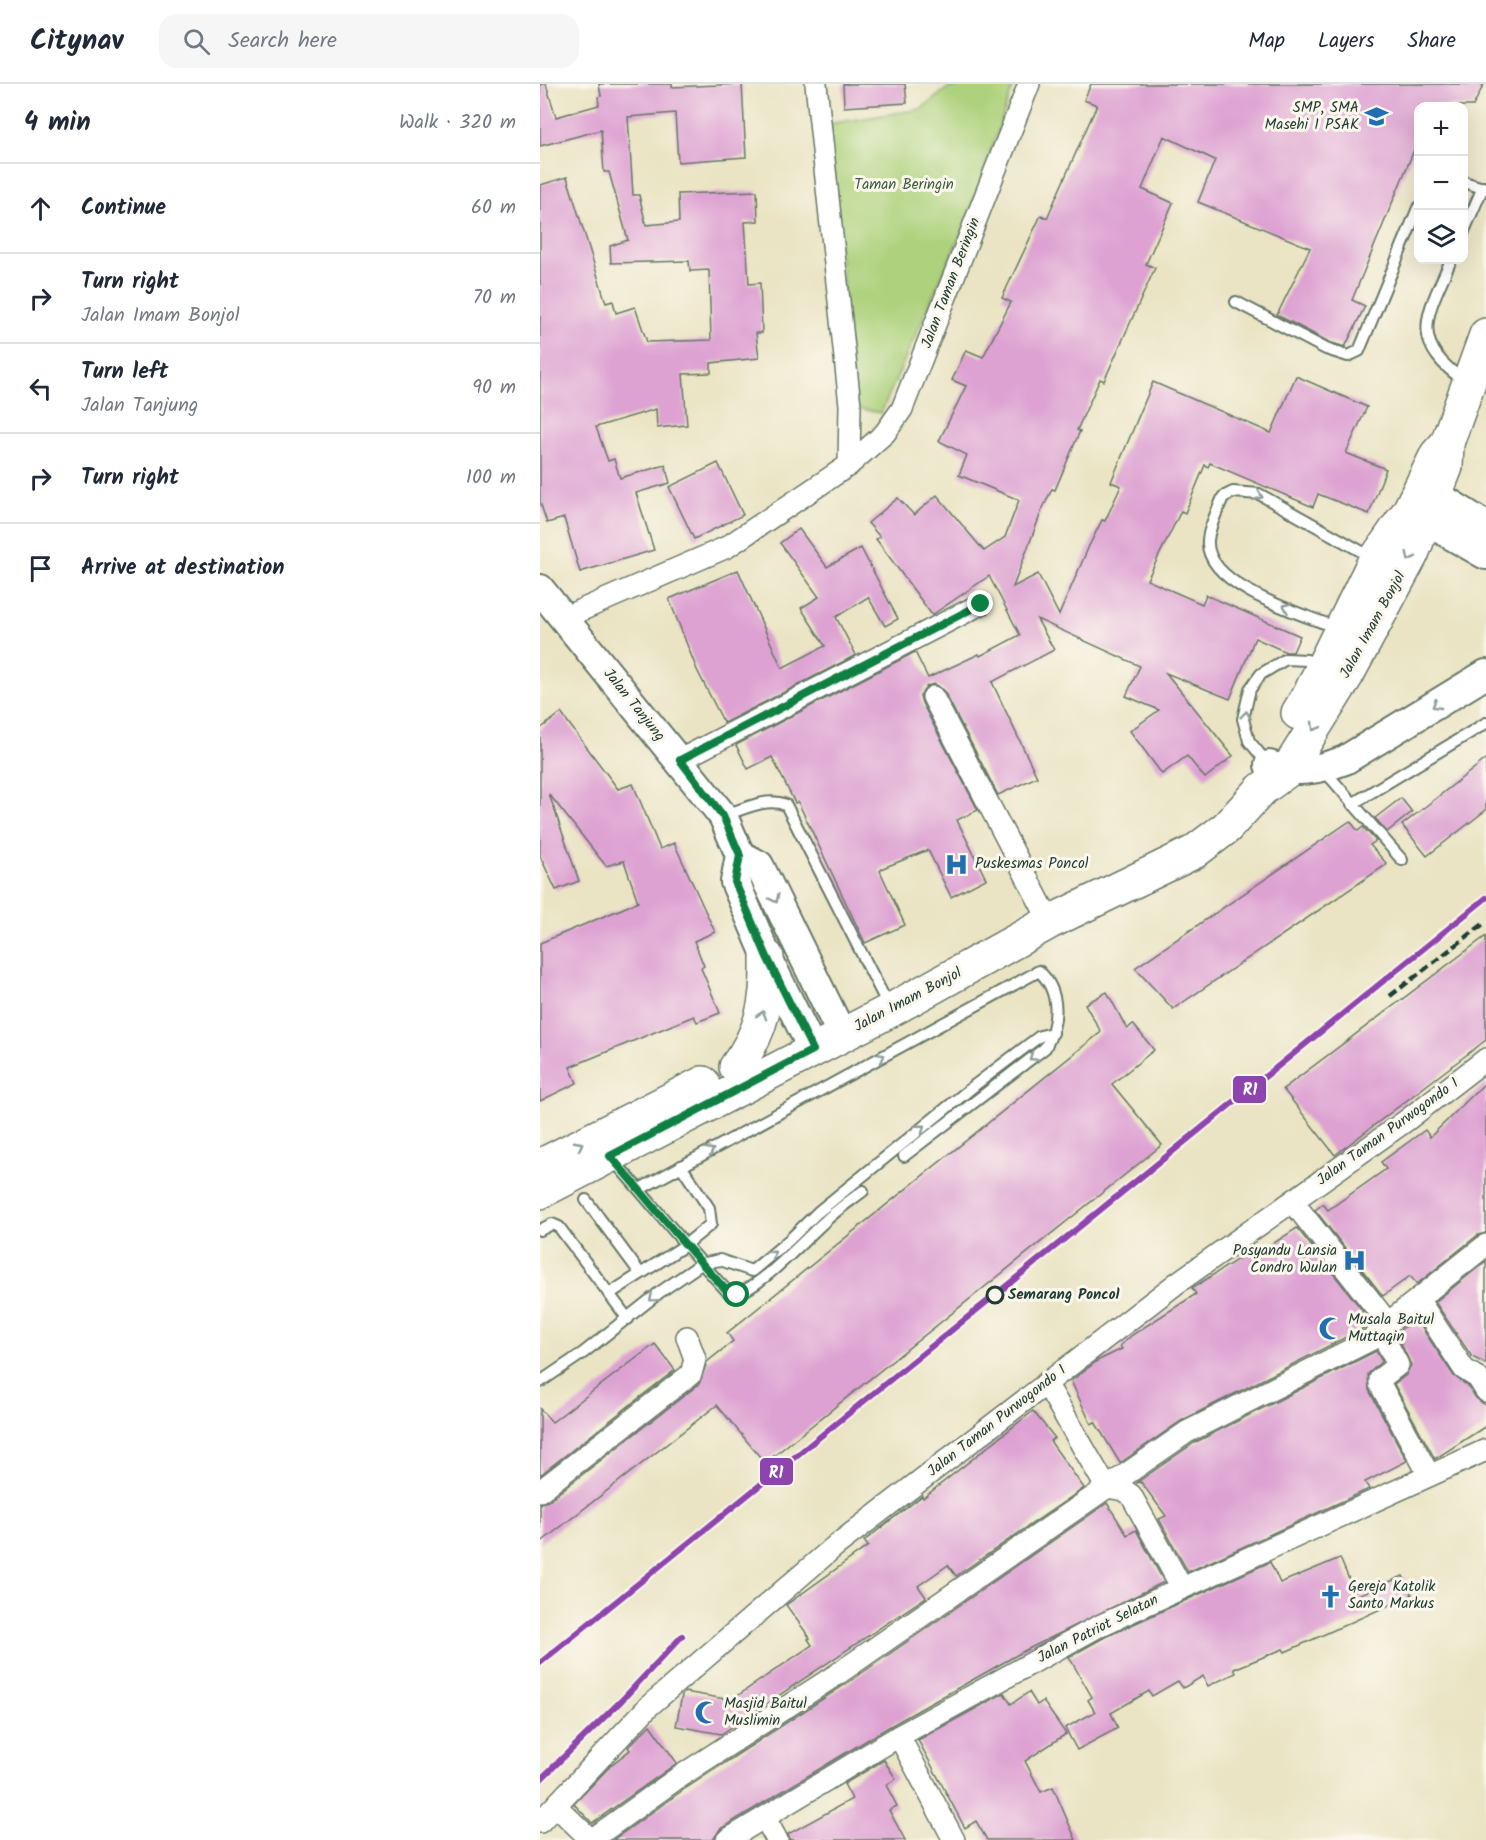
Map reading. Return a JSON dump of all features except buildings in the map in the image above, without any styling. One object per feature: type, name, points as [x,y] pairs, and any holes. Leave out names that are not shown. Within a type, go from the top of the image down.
[{"type":"main road","name":"Jalan Imam Bonjol","points":[[540,1166],[618,1124],[736,1067],[891,1010],[1050,922],[1194,852],[1226,828],[1273,775],[1347,675],[1412,554],[1437,454],[1447,443],[1476,382],[1486,335]]},
{"type":"main road","name":"Jalan Imam Bonjol","points":[[1273,775],[1375,560],[1423,503]]},
{"type":"main road","points":[[1423,503],[1486,526]]},
{"type":"main road","points":[[1423,503],[1486,555]]},
{"type":"main road","name":"Jalan Tanjung","points":[[540,589],[723,816],[740,855],[759,865],[823,1034]]},
{"type":"main road","points":[[1273,775],[1323,769],[1345,760],[1486,674]]},
{"type":"main road","points":[[740,855],[735,882],[767,957],[823,1034]]},
{"type":"main road","points":[[736,1067],[752,1046],[768,996],[767,957]]},
{"type":"main road","name":"Jalan Imam Bonjol","points":[[540,1192],[610,1156],[823,1034]]},
{"type":"street","points":[[816,84],[850,405],[849,465]]},
{"type":"street","name":"Jalan Taman Beringin","points":[[564,618],[727,547],[849,465],[885,433],[902,409],[1029,84]]},
{"type":"street","points":[[680,760],[981,604]]},
{"type":"street","points":[[933,697],[1050,922]]},
{"type":"street","name":"Jalan Taman Purwogondo I","points":[[540,1822],[649,1706],[834,1548],[1177,1283],[1407,1120],[1486,1059]]},
{"type":"street","points":[[1293,1202],[1384,1327],[1398,1365],[1380,1379],[1380,1384],[1429,1475]]},
{"type":"street","points":[[556,1806],[591,1839],[679,1777],[839,1673],[1186,1432],[1359,1348],[1486,1245]]},
{"type":"street","points":[[1418,1299],[1464,1368],[1478,1378],[1486,1390]]},
{"type":"street","points":[[540,1491],[691,1374],[695,1359],[687,1337]]},
{"type":"street","points":[[1046,1383],[1106,1487]]},
{"type":"street","name":"Jalan Patriot Selatan","points":[[728,1840],[899,1736],[1099,1626],[1486,1450]]},
{"type":"street","points":[[1106,1487],[1124,1490],[1131,1495],[1182,1588]]},
{"type":"street","points":[[899,1736],[954,1840]]},
{"type":"street","points":[[765,1818],[777,1840]]},
{"type":"lane","points":[[1468,183],[1484,188],[1468,222]]},
{"type":"lane","points":[[1236,302],[1326,349],[1348,356],[1359,351],[1418,210]]},
{"type":"lane","points":[[1449,264],[1426,318],[1428,342],[1449,370],[1476,382]]},
{"type":"lane","points":[[1341,630],[1238,586],[1222,573],[1213,562],[1208,538],[1223,497],[1233,492],[1259,494],[1375,560]]},
{"type":"lane","points":[[1273,775],[1249,741],[1243,719],[1250,689],[1261,674],[1286,659],[1307,660],[1323,667]]},
{"type":"lane","points":[[1352,804],[1486,723]]},
{"type":"lane","points":[[1323,769],[1402,860]]},
{"type":"lane","points":[[723,816],[765,802],[777,802],[786,806],[891,1010]]},
{"type":"lane","points":[[640,1189],[1033,972],[1039,971],[1052,988],[1057,1016],[1053,1033],[1045,1048],[904,1155]]},
{"type":"lane","points":[[540,1382],[701,1264],[720,1260],[752,1271],[818,1212],[975,1085],[1040,1036],[1053,1033]]},
{"type":"lane","points":[[610,1156],[640,1189],[684,1246],[731,1295],[737,1295],[764,1278],[825,1221],[863,1191]]},
{"type":"lane","points":[[609,1294],[684,1246],[711,1224],[709,1208],[681,1166]]},
{"type":"lane","points":[[586,1200],[640,1273]]},
{"type":"lane","points":[[540,1230],[552,1224],[559,1227],[628,1319]]},
{"type":"green space","name":"Taman Beringin","points":[[975,84],[1014,84],[966,222],[881,413],[855,408],[828,124],[921,109],[948,88]]},
{"type":"railway","points":[[1390,996],[1486,922]]},
{"type":"railway","points":[[540,1780],[622,1700],[682,1636]]},
{"type":"transit line","name":"R1","points":[[540,1663],[1486,898]]},
{"type":"transit line","name":"R1","points":[[540,1780],[622,1700],[682,1636]]},
{"type":"place","name":"SMP, SMA Masehi 1 PSAK","points":[[1377,117]]},
{"type":"place","name":"Puskesmas Poncol","points":[[957,864]]},
{"type":"place","name":"Posyandu Lansia Condro Wulan","points":[[1355,1260]]},
{"type":"place","name":"Semarang Poncol","points":[[995,1295]]},
{"type":"place","name":"Musala Baitul Muttaqin","points":[[1330,1329]]},
{"type":"place","name":"Gereja Katolik Santo Markus","points":[[1330,1596]]},
{"type":"place","name":"Masjid Baitul Muslimin","points":[[706,1713]]},
{"type":"route","points":[[737,1295],[731,1295],[684,1246],[640,1189],[610,1156],[813,1050],[767,957],[735,882],[740,855],[723,816],[680,760],[981,604]]}]
